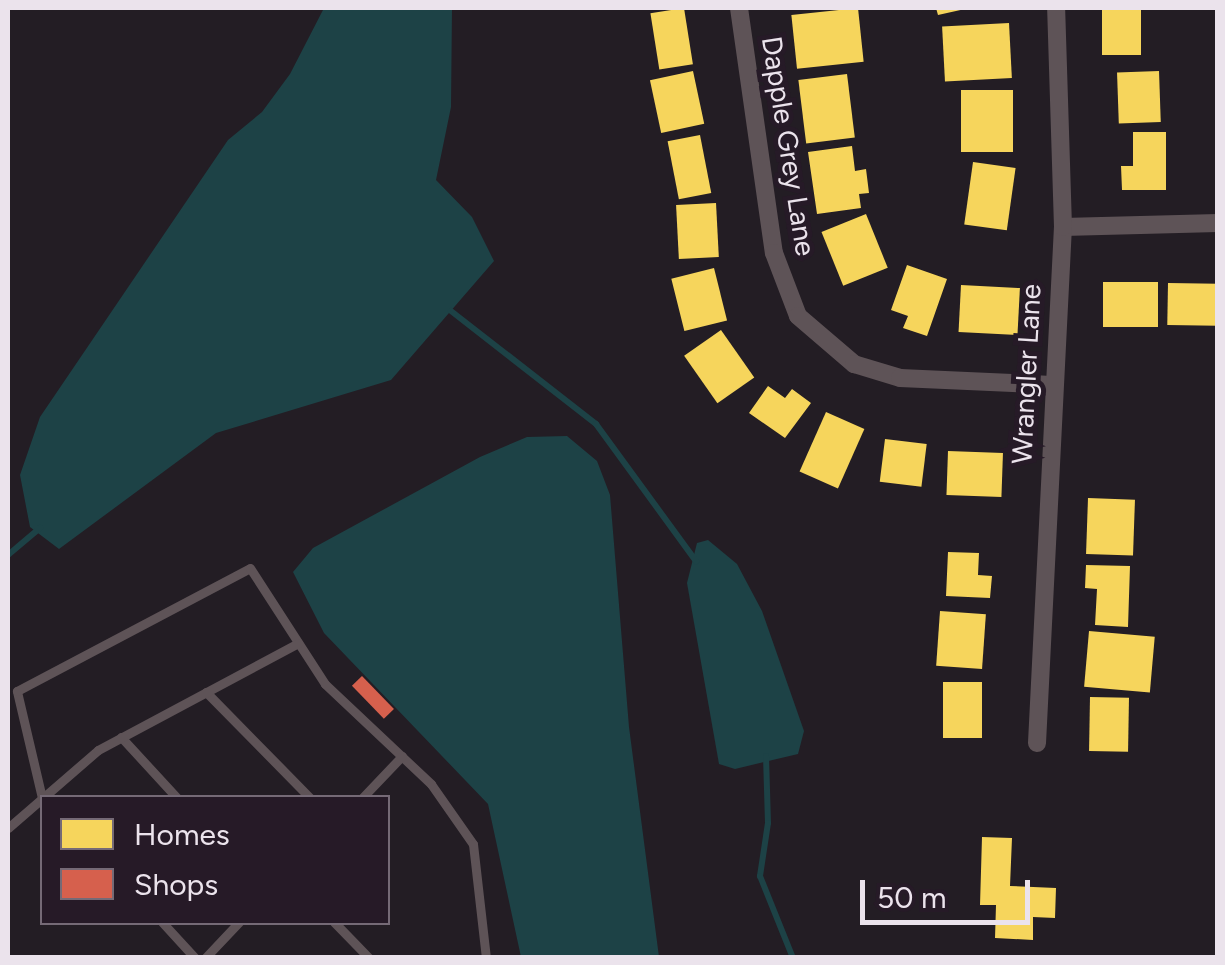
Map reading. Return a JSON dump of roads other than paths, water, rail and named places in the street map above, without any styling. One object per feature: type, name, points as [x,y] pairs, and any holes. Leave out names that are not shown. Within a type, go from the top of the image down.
[{"type":"street","name":"Dapple Grey Lane","points":[[739,8],[774,253],[798,316],[854,364],[900,378],[1052,385]]},
{"type":"street","name":"Wrangler Lane","points":[[1037,743],[1052,385],[1063,226],[1056,8]]},
{"type":"street","points":[[1063,226],[1218,222]]},
{"type":"lane","points":[[41,795],[17,691],[34,677],[250,568],[325,684],[431,784],[474,844],[486,958]]},
{"type":"lane","points":[[44,795],[120,738],[298,642]]},
{"type":"lane","points":[[206,692],[307,795]]},
{"type":"lane","points":[[120,738],[175,795]]},
{"type":"lane","points":[[365,795],[402,756]]},
{"type":"lane","points":[[8,828],[40,798]]},
{"type":"lane","points":[[165,925],[195,958]]},
{"type":"lane","points":[[205,958],[236,925]]},
{"type":"lane","points":[[337,925],[369,958]]},
{"type":"water","points":[[324,8],[452,8],[451,107],[436,180],[472,217],[494,261],[391,380],[216,433],[59,549],[30,527],[20,475],[40,417],[228,140],[262,112],[290,74]]},
{"type":"water","points":[[567,436],[597,461],[610,495],[629,727],[659,957],[521,957],[488,804],[324,633],[293,572],[313,548],[480,457],[527,437]]},
{"type":"water","points":[[708,540],[737,564],[762,611],[804,731],[798,754],[735,769],[719,764],[687,583],[697,543]]},
{"type":"waterway","points":[[451,311],[596,424],[696,561]]},
{"type":"waterway","points":[[8,555],[40,528]]},
{"type":"waterway","points":[[766,756],[768,823],[760,876],[793,958]]}]
